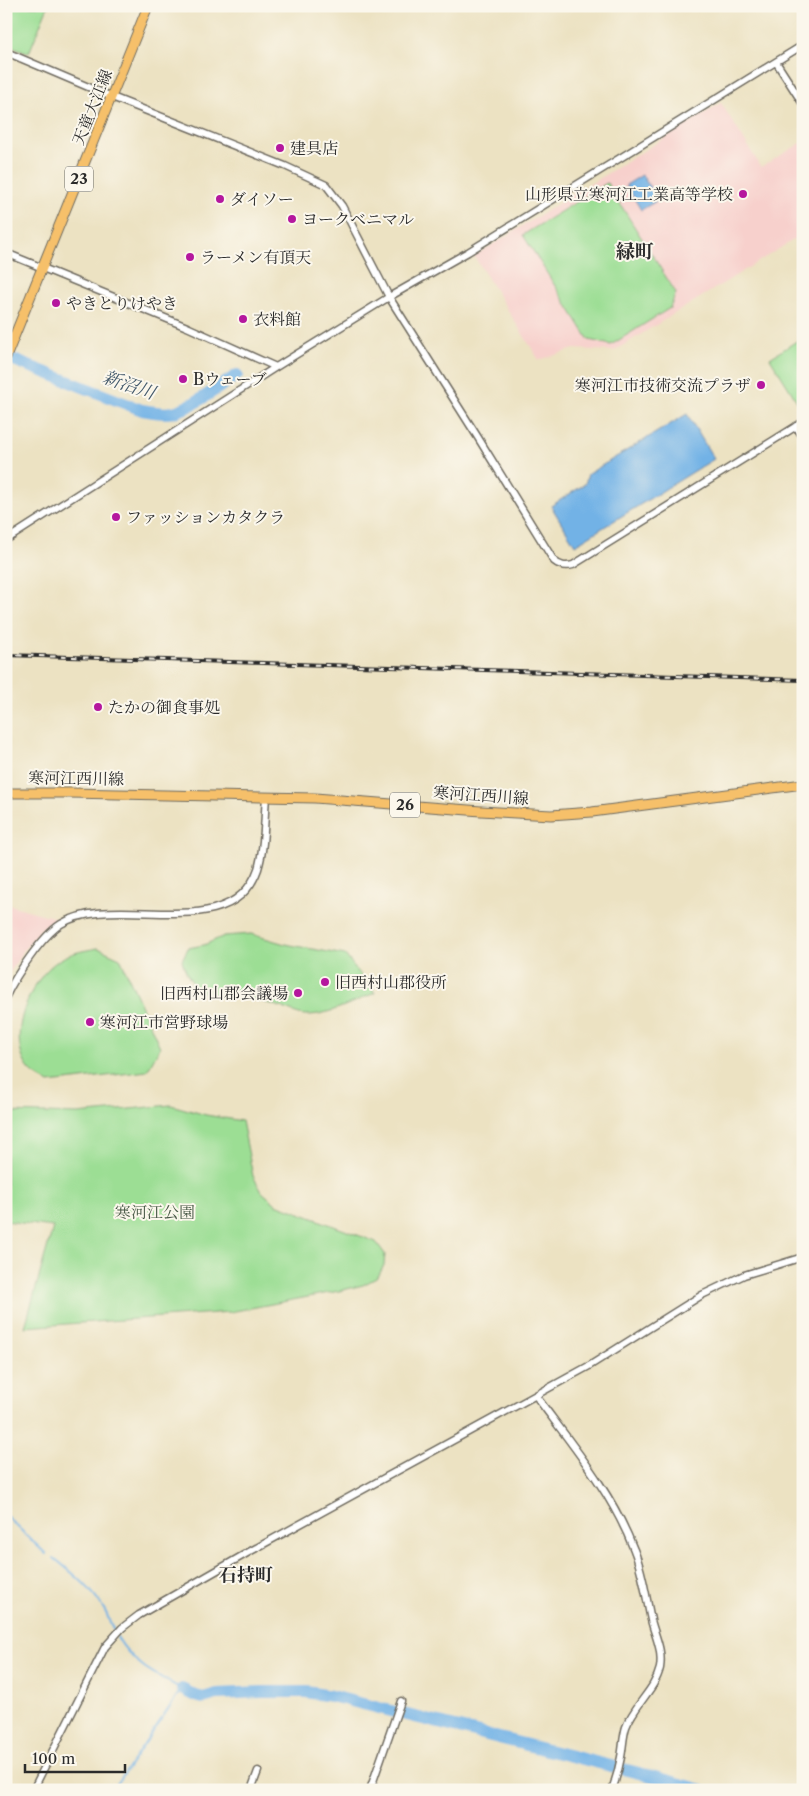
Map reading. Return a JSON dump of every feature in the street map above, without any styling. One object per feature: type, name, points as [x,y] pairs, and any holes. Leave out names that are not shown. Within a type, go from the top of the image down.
[{"type":"main road","name":"天童大江線","points":[[7,354],[148,6]]},
{"type":"main road","name":"寒河江西川線","points":[[6,793],[315,798],[551,815],[592,812],[803,784]]},
{"type":"street","points":[[6,540],[276,367],[389,297],[468,252],[803,45]]},
{"type":"street","points":[[6,52],[112,97],[276,162],[326,185],[342,206],[389,297],[554,561],[560,566],[566,567],[573,564],[803,422]]},
{"type":"street","points":[[776,62],[803,104]]},
{"type":"street","points":[[6,253],[178,323],[276,367]]},
{"type":"street","points":[[796,426],[803,437]]},
{"type":"street","points":[[6,996],[23,967],[49,934],[61,924],[74,918],[88,914],[108,912],[176,914],[198,912],[225,905],[236,898],[251,881],[257,870],[262,846],[266,797]]},
{"type":"street","points":[[33,1790],[97,1662],[120,1630],[139,1615],[249,1552],[589,1366],[702,1295],[744,1275],[803,1257]]},
{"type":"street","points":[[536,1396],[597,1478],[623,1524],[635,1551],[653,1629],[660,1646],[660,1666],[657,1678],[631,1716],[626,1728],[621,1758],[612,1790]]},
{"type":"street","points":[[370,1790],[401,1700]]},
{"type":"street","points":[[251,1790],[258,1771]]},
{"type":"shaded area","points":[[721,103],[761,167],[803,142],[803,234],[614,351],[574,349],[539,360],[474,256]]},
{"type":"shaded area","points":[[6,904],[56,918],[40,930],[23,951],[6,979]]},
{"type":"green space","points":[[6,6],[48,6],[29,53],[6,44]]},
{"type":"green space","points":[[607,183],[676,293],[670,308],[611,345],[589,340],[523,235]]},
{"type":"green space","points":[[803,337],[803,411],[770,358]]},
{"type":"green space","points":[[251,934],[285,944],[345,955],[375,993],[335,1010],[306,1015],[254,1000],[204,992],[190,980],[182,960],[188,948],[204,945],[224,936]]},
{"type":"green space","points":[[98,948],[120,958],[160,1047],[147,1071],[49,1083],[32,1072],[23,1058],[20,1044],[20,1029],[23,1013],[36,984],[55,963],[81,951]]},
{"type":"green space","name":"寒河江公園","points":[[171,1105],[206,1115],[242,1121],[253,1176],[262,1192],[276,1204],[376,1242],[385,1254],[384,1265],[378,1277],[363,1285],[339,1291],[230,1312],[25,1327],[53,1227],[6,1221],[6,1112],[78,1114]]},
{"type":"water","points":[[642,175],[658,200],[641,210],[626,185]]},
{"type":"water","points":[[687,414],[714,459],[575,545],[551,506],[585,484],[588,474]]},
{"type":"waterway","name":"新沼川","points":[[6,357],[142,410],[165,413],[188,406],[237,375]]},
{"type":"waterway","points":[[6,1516],[46,1554]]},
{"type":"waterway","points":[[54,1558],[76,1576],[95,1596],[105,1611],[115,1633]]},
{"type":"waterway","points":[[113,1790],[182,1689],[145,1668],[130,1655],[117,1637]]},
{"type":"waterway","points":[[182,1689],[203,1698],[217,1694],[262,1692],[306,1692],[331,1696],[702,1790]]},
{"type":"railway","points":[[6,655],[803,680]]},
{"type":"place","name":"建具店","points":[[280,148]]},
{"type":"place","name":"山形県立寒河江工業高等学校","points":[[743,194]]},
{"type":"place","name":"ダイソー","points":[[220,199]]},
{"type":"place","name":"ヨークベニマル","points":[[292,219]]},
{"type":"place","name":"ラーメン有頂天","points":[[190,257]]},
{"type":"place","name":"やきとりけやき","points":[[56,303]]},
{"type":"place","name":"衣料館","points":[[243,319]]},
{"type":"place","name":"Bウェーブ","points":[[183,379]]},
{"type":"place","name":"寒河江市技術交流プラザ","points":[[761,385]]},
{"type":"place","name":"ファッションカタクラ","points":[[116,517]]},
{"type":"place","name":"たかの御食事処","points":[[98,707]]},
{"type":"place","name":"旧西村山郡役所","points":[[325,982]]},
{"type":"place","name":"旧西村山郡会議場","points":[[298,993]]},
{"type":"place","name":"寒河江市営野球場","points":[[90,1022]]},
{"type":"district","name":"緑町","points":[[635,251]]},
{"type":"district","name":"石持町","points":[[246,1575]]}]
